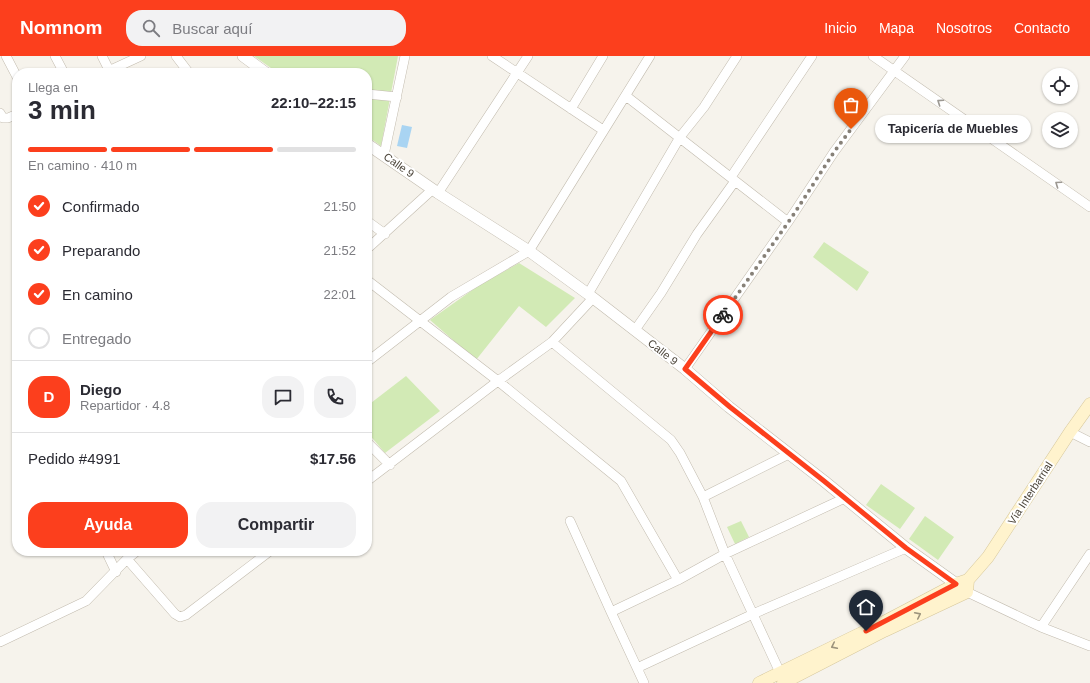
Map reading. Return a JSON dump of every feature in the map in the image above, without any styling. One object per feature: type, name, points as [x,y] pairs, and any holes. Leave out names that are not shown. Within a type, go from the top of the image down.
[{"type":"main road","name":"Vía Interbarrial","points":[[759,683],[783,680],[882,628],[967,586],[1090,404]]},
{"type":"main road","name":"Vía Interbarrial","points":[[882,628],[956,584],[967,586]]},
{"type":"street","points":[[6,56],[12,68]]},
{"type":"street","points":[[55,56],[61,68]]},
{"type":"street","points":[[102,56],[105,68]]},
{"type":"street","points":[[115,68],[141,56]]},
{"type":"street","points":[[176,56],[185,68]]},
{"type":"street","points":[[384,155],[405,56]]},
{"type":"street","points":[[492,56],[603,130]]},
{"type":"street","points":[[372,245],[436,191],[518,73],[528,56]]},
{"type":"street","points":[[571,109],[603,56]]},
{"type":"street","points":[[372,358],[451,297],[529,251],[650,56]]},
{"type":"street","points":[[372,478],[498,381],[552,342],[590,296],[680,137],[704,107],[736,56]]},
{"type":"street","points":[[635,330],[661,293],[697,234],[812,56]]},
{"type":"street","points":[[873,56],[1090,206]]},
{"type":"street","points":[[685,369],[788,222],[834,152],[905,56]]},
{"type":"street","points":[[245,57],[259,68]]},
{"type":"street","points":[[372,95],[396,97]]},
{"type":"street","points":[[626,96],[788,222]]},
{"type":"street","points":[[0,113],[3,118],[12,116]]},
{"type":"street","name":"Calle 9","points":[[372,148],[529,251],[590,296],[685,369],[730,407],[906,548],[956,584]]},
{"type":"street","points":[[372,225],[385,234]]},
{"type":"street","points":[[372,284],[498,381],[621,481],[678,580]]},
{"type":"street","points":[[552,342],[671,440],[680,453],[703,497],[725,554],[783,680]]},
{"type":"street","points":[[1070,432],[1090,442]]},
{"type":"street","points":[[372,447],[390,465]]},
{"type":"street","points":[[703,497],[789,454]]},
{"type":"street","points":[[611,612],[678,580],[725,554],[845,498]]},
{"type":"street","points":[[570,521],[644,683]]},
{"type":"street","points":[[637,668],[753,614],[906,548]]},
{"type":"street","points":[[1041,627],[1090,554]]},
{"type":"street","points":[[108,556],[116,572]]},
{"type":"street","points":[[0,642],[86,601],[131,556]]},
{"type":"street","points":[[127,559],[175,614],[180,617],[186,615],[262,556]]},
{"type":"street","points":[[967,586],[1041,627],[1090,646]]},
{"type":"green space","points":[[254,56],[398,56],[381,146],[372,140],[372,68],[271,68]]},
{"type":"green space","points":[[824,242],[869,272],[857,291],[813,257]]},
{"type":"green space","points":[[519,263],[575,298],[546,327],[519,306],[476,360],[430,320],[478,286]]},
{"type":"green space","points":[[406,376],[440,411],[385,453],[372,438],[372,402]]},
{"type":"green space","points":[[881,484],[915,508],[900,529],[866,505]]},
{"type":"green space","points":[[925,516],[954,537],[938,560],[909,539]]},
{"type":"green space","points":[[741,521],[749,537],[735,544],[727,527]]},
{"type":"water","points":[[402,125],[412,127],[407,148],[397,146]]},
{"type":"way so far","points":[[723,315],[794,214],[834,152],[851,129]]},
{"type":"place","name":"Tapicería de Muebles","points":[[851,129]]},
{"type":"route","points":[[723,315],[685,369],[730,407],[906,548],[956,584],[866,631]]}]
